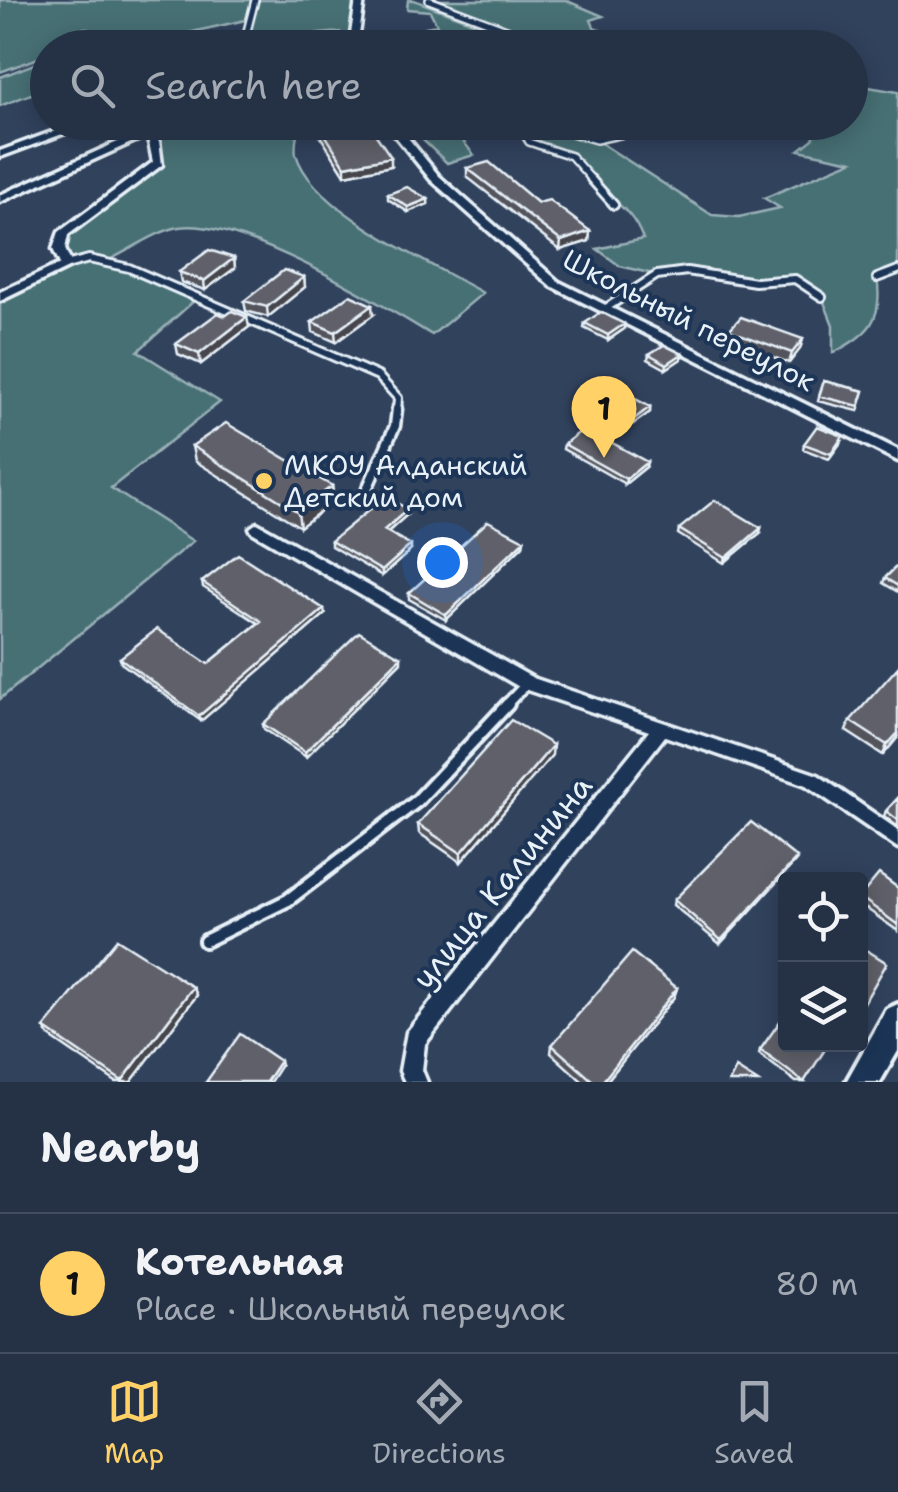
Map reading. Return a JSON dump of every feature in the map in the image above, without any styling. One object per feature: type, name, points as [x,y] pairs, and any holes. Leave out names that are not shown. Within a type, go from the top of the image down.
[{"type":"street","points":[[356,30],[360,0]]},
{"type":"street","points":[[0,154],[39,140]]},
{"type":"street","points":[[0,200],[121,140]]},
{"type":"street","points":[[0,297],[66,265],[59,249],[63,234],[158,163],[153,140]]},
{"type":"street","name":"Школьный переулок","points":[[401,140],[477,218],[554,284],[898,456]]},
{"type":"street","points":[[257,528],[528,682],[812,780],[898,840]]},
{"type":"street","name":"улица Калинина","points":[[416,1082],[411,1072],[415,1040],[661,728]]},
{"type":"street","points":[[862,1082],[898,1020]]},
{"type":"lane","points":[[247,30],[255,0]]},
{"type":"lane","points":[[429,0],[509,30]]},
{"type":"lane","points":[[528,140],[571,156],[614,206]]},
{"type":"lane","points":[[66,265],[88,259],[129,268],[378,376],[398,398],[395,426],[367,489]]},
{"type":"lane","points":[[606,308],[657,275],[687,270],[755,282],[795,279],[822,297]]},
{"type":"lane","points":[[877,278],[898,270]]},
{"type":"lane","points":[[205,941],[288,900],[418,800],[528,682]]},
{"type":"green space","points":[[0,0],[360,0],[356,30],[248,30],[250,19],[201,30],[30,30],[30,61],[0,72]]},
{"type":"green space","points":[[408,0],[414,0],[494,30],[428,30],[426,27],[437,25],[430,11],[407,9]]},
{"type":"green space","points":[[430,0],[565,0],[603,16],[591,20],[600,30],[516,30]]},
{"type":"green space","points":[[30,66],[30,95],[0,106],[0,77]]},
{"type":"green space","points":[[868,87],[898,92],[898,270],[877,278],[878,305],[871,324],[856,340],[833,353],[833,325],[822,297],[795,279],[755,282],[687,271],[657,275],[620,266],[597,249],[643,239],[633,220],[589,179],[576,161],[531,140],[596,140],[712,215],[739,217],[780,208],[764,198],[852,161],[799,150],[812,140],[868,140]]},
{"type":"green space","points":[[150,140],[296,140],[296,154],[325,196],[377,234],[483,293],[432,335],[308,265],[236,235],[205,227],[171,229],[109,260],[196,299],[138,351],[220,402],[111,488],[193,541],[0,699],[0,297],[65,266],[63,234],[158,163]]},
{"type":"green space","points":[[423,140],[462,140],[474,155],[447,163]]},
{"type":"building","points":[[328,140],[379,140],[391,157],[345,166]]},
{"type":"building","points":[[489,162],[538,203],[549,200],[590,231],[561,241],[467,168]]},
{"type":"building","points":[[407,187],[428,199],[408,207],[388,194]]},
{"type":"building","points":[[209,250],[234,258],[204,281],[179,272]]},
{"type":"building","points":[[284,270],[304,277],[267,307],[244,301]]},
{"type":"building","points":[[350,295],[372,305],[335,332],[312,322]]},
{"type":"building","points":[[232,311],[247,317],[199,354],[176,344],[218,313],[225,316]]},
{"type":"building","points":[[601,312],[624,324],[608,335],[585,323]]},
{"type":"building","points":[[741,317],[803,339],[792,353],[729,330]]},
{"type":"building","points":[[664,345],[682,354],[667,364],[649,354]]},
{"type":"building","points":[[824,381],[864,391],[859,406],[819,396]]},
{"type":"building","points":[[610,385],[650,407],[634,419],[594,396]]},
{"type":"building","name":"МКОУ Алданский Детский дом","points":[[226,423],[332,486],[298,512],[192,446]]},
{"type":"building","points":[[817,426],[843,436],[831,454],[804,444]]},
{"type":"building","points":[[585,428],[647,462],[626,479],[564,444]]},
{"type":"building","points":[[385,497],[408,509],[384,530],[411,545],[382,571],[331,541]]},
{"type":"building","points":[[715,500],[761,528],[726,558],[679,529]]},
{"type":"building","points":[[488,521],[524,540],[446,615],[409,593]]},
{"type":"building","points":[[238,554],[324,609],[199,716],[120,658],[157,629],[208,664],[261,621],[202,582]]},
{"type":"building","points":[[898,565],[898,586],[885,578]]},
{"type":"building","points":[[359,632],[401,657],[305,752],[263,724]]},
{"type":"building","points":[[898,667],[898,733],[887,745],[850,721]]},
{"type":"building","points":[[511,720],[553,745],[461,853],[418,824]]},
{"type":"building","points":[[898,798],[898,820],[886,811]]},
{"type":"building","points":[[751,822],[797,858],[784,872],[778,872],[778,878],[721,940],[674,900]]},
{"type":"building","points":[[879,874],[898,888],[898,925],[868,903],[868,887]]},
{"type":"building","points":[[117,939],[193,987],[122,1081],[44,1028]]},
{"type":"building","points":[[868,951],[887,963],[868,996]]},
{"type":"building","points":[[632,952],[677,988],[602,1082],[594,1082],[552,1045]]},
{"type":"building","points":[[778,1024],[778,1052],[823,1052],[804,1082],[760,1050]]},
{"type":"building","points":[[240,1034],[280,1061],[266,1082],[206,1082]]},
{"type":"building","points":[[736,1068],[758,1082],[729,1082]]},
{"type":"place","name":"Котельная","points":[[604,458]]},
{"type":"place","name":"МКОУ Алданский Детский дом","points":[[264,481]]}]
